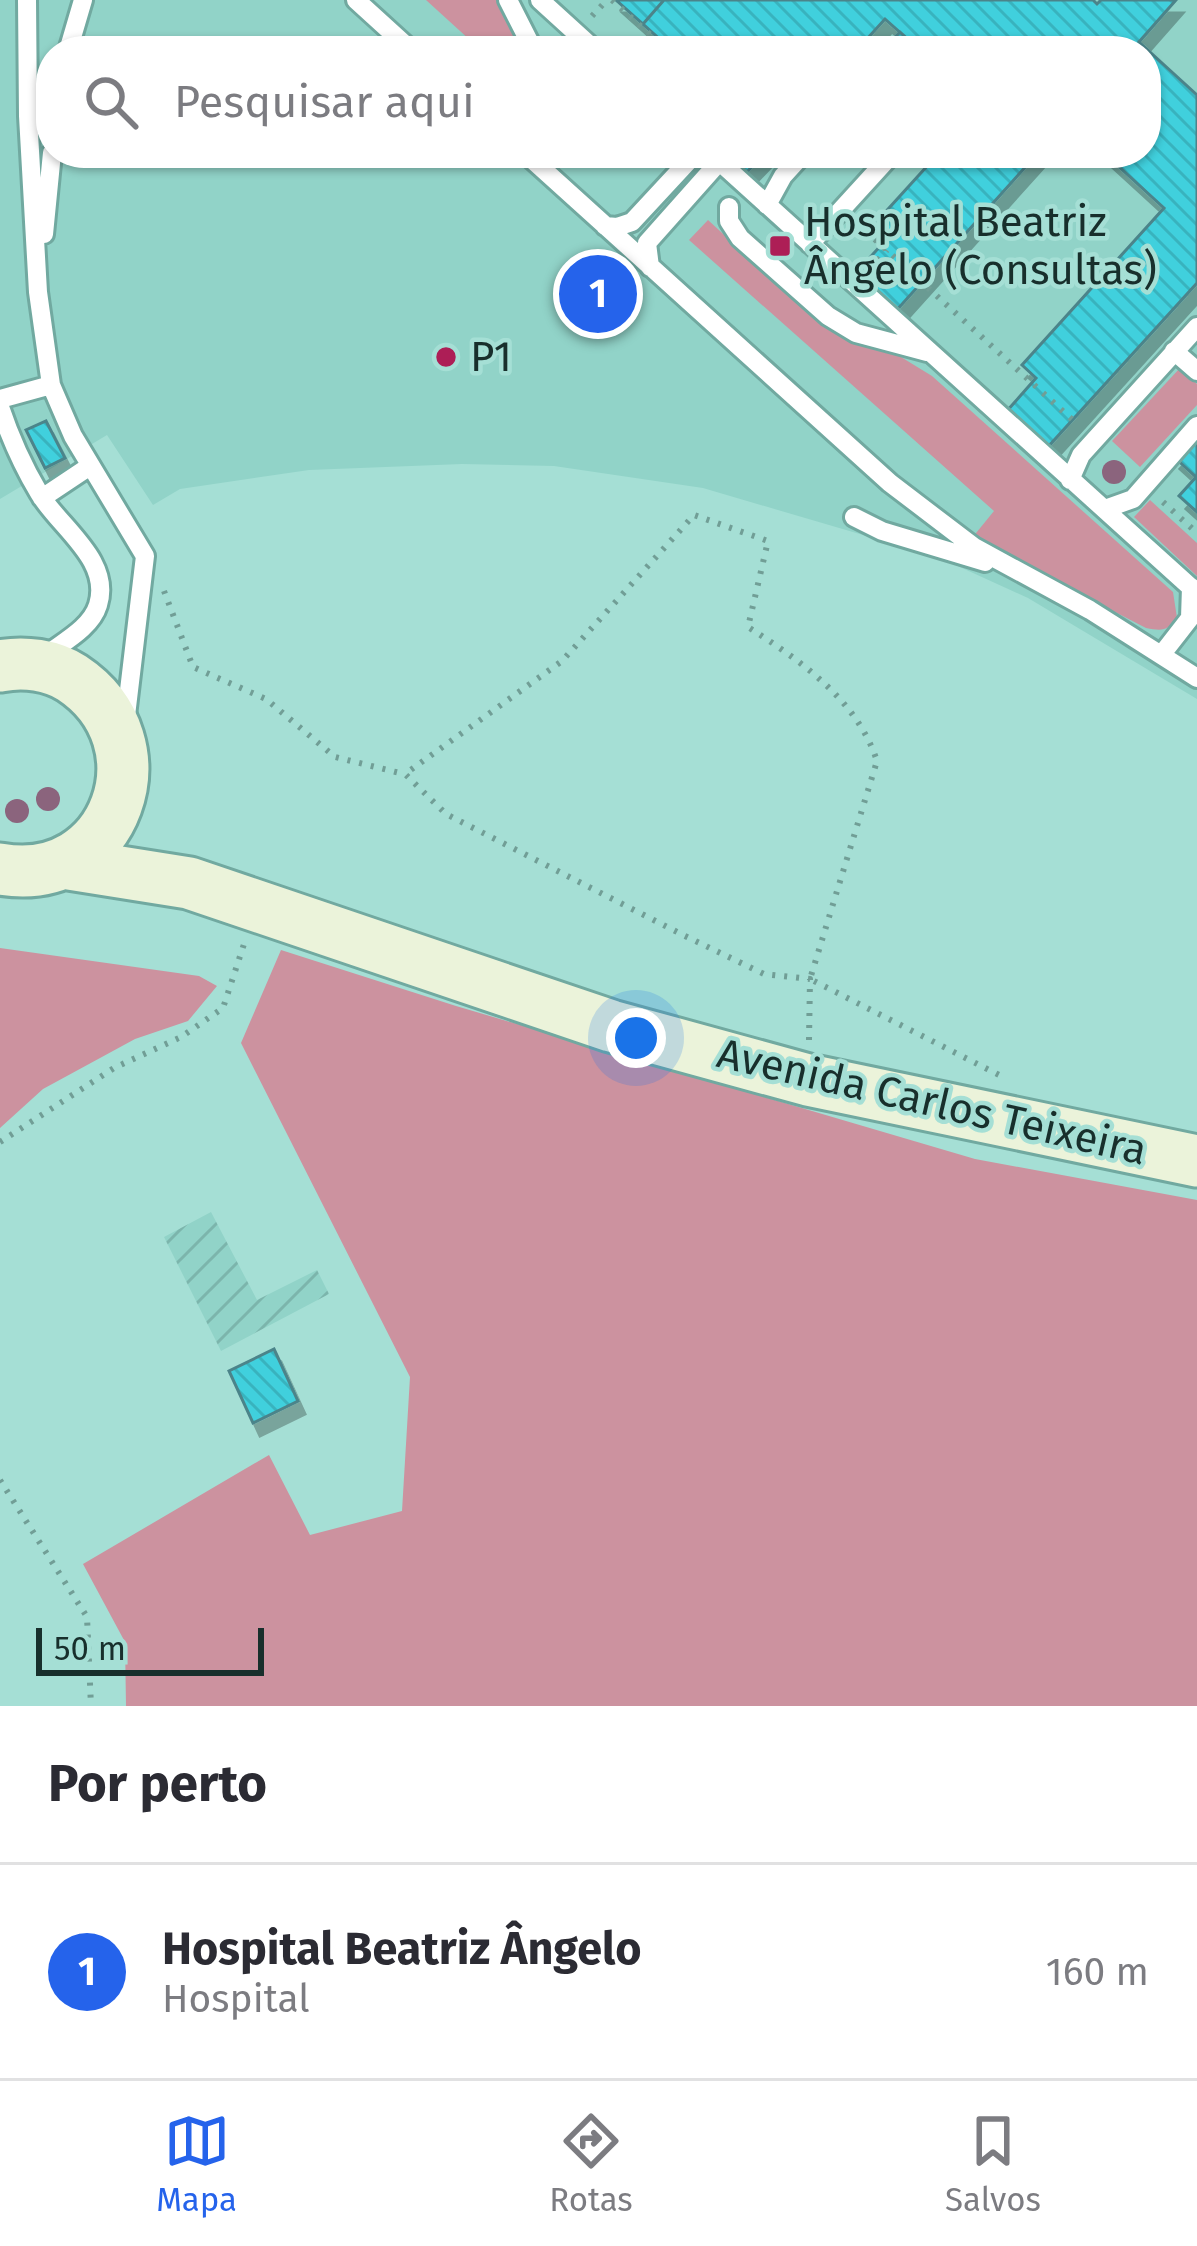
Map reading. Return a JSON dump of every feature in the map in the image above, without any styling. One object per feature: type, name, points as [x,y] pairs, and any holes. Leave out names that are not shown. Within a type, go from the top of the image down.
[{"type":"main road","points":[[17,665],[64,673],[89,689],[109,712],[122,741],[124,777],[115,813],[102,833],[63,863]]},
{"type":"main road","name":"Avenida Carlos Teixeira","points":[[115,813],[156,857],[189,883]]},
{"type":"main road","name":"Avenida Carlos Teixeira","points":[[0,868],[34,871],[63,863],[189,883],[589,1019],[808,1079],[1197,1161]]},
{"type":"lane","points":[[27,0],[38,292],[51,385],[90,466],[145,556],[122,741]]},
{"type":"lane","points":[[72,36],[83,0]]},
{"type":"lane","points":[[356,0],[396,36]]},
{"type":"lane","points":[[508,0],[526,36]]},
{"type":"lane","points":[[540,0],[580,36]]},
{"type":"lane","points":[[38,292],[50,168]]},
{"type":"lane","points":[[541,168],[890,483],[974,547],[1197,678]]},
{"type":"lane","points":[[604,226],[632,222],[682,168]]},
{"type":"lane","points":[[650,267],[647,244],[707,168]]},
{"type":"lane","points":[[726,168],[1194,590],[1190,618],[1162,654]]},
{"type":"lane","points":[[767,205],[790,168]]},
{"type":"lane","points":[[810,244],[879,168]]},
{"type":"lane","points":[[729,207],[729,221],[740,238],[828,316],[856,333],[932,354]]},
{"type":"lane","points":[[1070,480],[1081,455],[1197,327]]},
{"type":"lane","points":[[1174,351],[1197,371]]},
{"type":"lane","points":[[17,665],[87,624],[98,606],[100,587],[94,562],[42,498],[19,455],[0,403],[51,385]]},
{"type":"lane","points":[[1105,509],[1133,499],[1197,425]]},
{"type":"lane","points":[[42,498],[90,466]]},
{"type":"lane","points":[[854,517],[882,531],[1023,576]]},
{"type":"path","points":[[586,22],[609,0],[651,36]]},
{"type":"path","points":[[854,220],[1084,430]]},
{"type":"path","points":[[863,276],[887,250]]},
{"type":"path","points":[[1156,495],[1197,533]]},
{"type":"path","points":[[405,774],[562,661],[694,515],[768,541],[748,627],[832,691],[867,733],[877,761],[810,979],[808,1079]]},
{"type":"path","points":[[145,556],[175,614],[193,667],[266,700],[335,757],[405,774],[446,814],[683,935],[764,974],[810,979],[1008,1080]]},
{"type":"path","points":[[0,1142],[114,1068],[181,1037],[224,1008],[257,903]]},
{"type":"path","points":[[0,1480],[87,1617],[91,1706]]},
{"type":"shaded area","points":[[0,0],[1197,0],[1197,699],[1028,598],[938,557],[703,488],[554,466],[462,464],[309,470],[180,489],[153,505],[107,435],[0,499]]},
{"type":"shaded area","points":[[426,0],[497,0],[517,36],[466,36]]},
{"type":"shaded area","points":[[708,220],[821,324],[901,357],[932,376],[1173,592],[1174,622],[1164,629],[1146,628],[972,538],[994,511],[689,240]]},
{"type":"shaded area","points":[[1180,368],[1197,384],[1197,405],[1140,467],[1112,441]]},
{"type":"shaded area","points":[[1150,500],[1197,543],[1197,576],[1134,517]]},
{"type":"shaded area","points":[[0,948],[199,976],[217,986],[188,1021],[135,1039],[43,1089],[0,1128]]},
{"type":"shaded area","points":[[281,950],[975,1159],[1197,1200],[1197,1706],[126,1706],[125,1642],[83,1564],[269,1455],[310,1535],[402,1511],[410,1377],[241,1043]]},
{"type":"shaded area","points":[[211,1212],[257,1300],[317,1270],[329,1294],[221,1351],[164,1237]]},
{"type":"building","points":[[616,0],[664,0],[643,24]]},
{"type":"building","points":[[664,0],[1093,0],[1097,4],[1101,0],[1176,0],[1144,36],[904,36],[885,19],[870,36],[656,36],[643,24]]},
{"type":"building","points":[[1161,62],[1197,95],[1197,283],[1046,449],[1006,412],[1036,378],[1022,365],[1164,208],[1120,168],[1161,168]]},
{"type":"building","points":[[925,168],[1025,168],[895,312],[854,275],[884,242],[870,229]]},
{"type":"building","points":[[46,421],[65,458],[45,468],[26,430]]},
{"type":"building","points":[[1197,430],[1197,476],[1196,477],[1173,456]]},
{"type":"building","points":[[1197,476],[1197,512],[1179,496]]},
{"type":"building","points":[[274,1349],[298,1401],[253,1423],[229,1371]]},
{"type":"place","name":"Hospital Beatriz Ângelo (Consultas)","points":[[780,246]]},
{"type":"place","name":"Hospital Beatriz Ângelo","points":[[598,294]]},
{"type":"place","name":"P1","points":[[446,357]]}]
